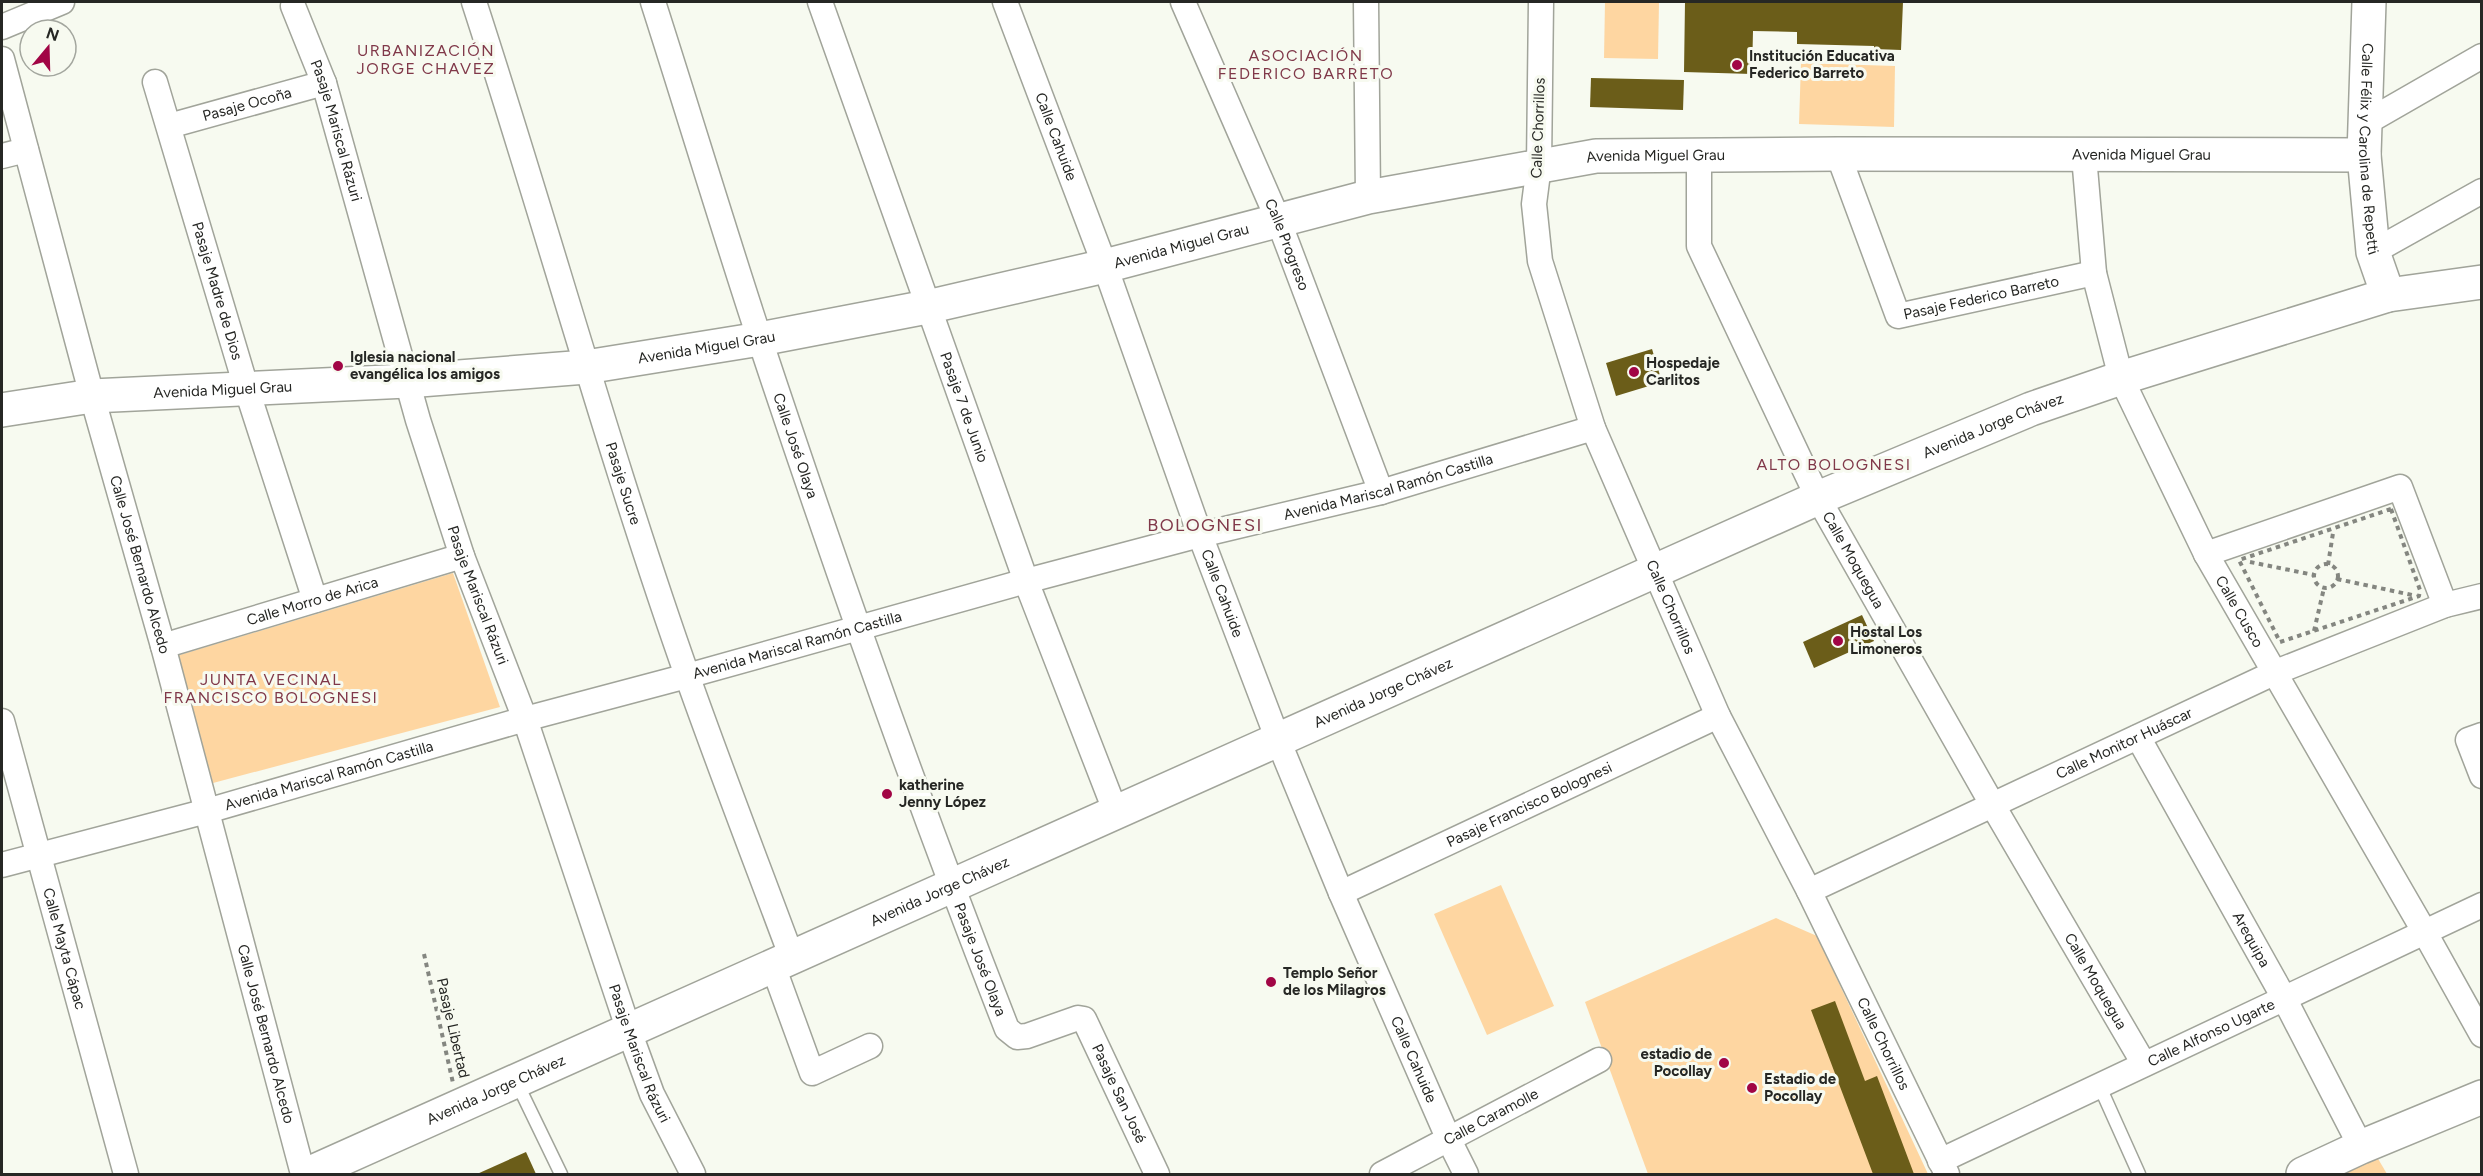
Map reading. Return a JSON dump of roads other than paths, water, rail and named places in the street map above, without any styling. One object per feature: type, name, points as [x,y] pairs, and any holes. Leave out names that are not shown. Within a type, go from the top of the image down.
[{"type":"street","points":[[2,27],[62,2]]},
{"type":"street","name":"Pasaje Sucre","points":[[474,2],[513,121],[586,367],[783,962],[812,1073],[870,1046]]},
{"type":"street","name":"Calle José Olaya","points":[[653,2],[760,339],[859,629],[951,887]]},
{"type":"street","name":"Pasaje 7 de Junio","points":[[820,2],[1026,581],[1116,813]]},
{"type":"street","name":"Calle Cahuide","points":[[1005,2],[1105,266],[1200,535],[1278,740],[1341,893],[1466,1174]]},
{"type":"street","name":"Calle Progreso","points":[[1183,2],[1279,222],[1381,492]]},
{"type":"street","points":[[1366,2],[1368,197]]},
{"type":"street","name":"Calle Chorrillos","points":[[1541,2],[1539,165],[1534,204],[1540,261],[1593,428],[1653,572],[1718,716],[1809,891],[1943,1168]]},
{"type":"street","name":"Calle Félix y Carolina de Repetti","points":[[2369,2],[2367,122],[2364,155],[2373,252],[2388,295]]},
{"type":"street","name":"Pasaje Mariscal Rázuri","points":[[293,6],[324,83],[418,420],[462,556],[525,719],[652,1094],[693,1174]]},
{"type":"street","points":[[2367,122],[2481,56]]},
{"type":"street","name":"Calle José Bernardo Alcedo","points":[[2,60],[92,396],[163,645],[303,1174]]},
{"type":"street","name":"Pasaje Madre de Dios","points":[[155,82],[246,387],[315,600]]},
{"type":"street","name":"Pasaje Ocoña","points":[[169,126],[324,83]]},
{"type":"street","points":[[2,156],[26,150]]},
{"type":"street","name":"Pasaje Federico Barreto","points":[[1838,154],[1898,316],[2094,273]]},
{"type":"street","name":"Avenida Miguel Grau","points":[[2,410],[92,396],[407,381],[586,367],[760,339],[927,307],[1105,266],[1368,197],[1596,156],[2364,155]]},
{"type":"street","name":"Calle Moquegua","points":[[1699,156],[1699,246],[1818,498],[1992,804],[2144,1064]]},
{"type":"street","name":"Calle Cusco","points":[[2084,156],[2094,273],[2121,378],[2206,554],[2276,672],[2481,1035]]},
{"type":"street","points":[[2373,252],[2481,191]]},
{"type":"street","name":"Avenida Jorge Chávez","points":[[308,1174],[1818,498],[2031,410],[2121,378],[2388,295],[2481,282]]},
{"type":"street","name":"Avenida Mariscal Ramón Castilla","points":[[2,866],[1026,581],[1200,535],[1381,492],[1593,428]]},
{"type":"street","points":[[2206,554],[2400,487],[2445,605]]},
{"type":"street","name":"Calle Morro de Arica","points":[[163,645],[462,556]]},
{"type":"street","name":"Calle Monitor Huáscar","points":[[1809,891],[2276,672],[2445,605],[2481,596]]},
{"type":"street","name":"Pasaje Francisco Bolognesi","points":[[1341,893],[1718,716]]},
{"type":"street","name":"Calle Mayta Cápac","points":[[2,721],[126,1174]]},
{"type":"street","points":[[2481,735],[2468,740],[2481,776]]},
{"type":"street","name":"Arequipa","points":[[2138,737],[2284,998],[2361,1147]]},
{"type":"street","name":"Pasaje José Olaya","points":[[951,887],[1007,1029],[1017,1037],[1027,1036],[1078,1018]]},
{"type":"street","name":"Calle Alfonso Ugarte","points":[[1943,1168],[2144,1064],[2481,905]]},
{"type":"street","name":"Pasaje San José","points":[[1078,1018],[1084,1019],[1087,1024],[1157,1174]]},
{"type":"street","name":"Calle Caramolle","points":[[1382,1174],[1599,1060]]},
{"type":"street","points":[[2303,1174],[2481,1097]]},
{"type":"lane","points":[[516,1081],[561,1174]]},
{"type":"lane","points":[[2100,1087],[2139,1174]]},
{"type":"place","name":"Institución Educativa Federico Barreto","points":[[1737,65]]},
{"type":"place","name":"Iglesia nacional evangélica los amigos","points":[[338,366]]},
{"type":"place","name":"Hospedaje Carlitos","points":[[1634,372]]},
{"type":"place","name":"Hostal Los Limoneros","points":[[1838,641]]},
{"type":"place","name":"katherine Jenny López","points":[[887,794]]},
{"type":"place","name":"Templo Señor de los Milagros","points":[[1271,982]]},
{"type":"place","name":"estadio de Pocollay","points":[[1724,1063]]},
{"type":"place","name":"Estadio de Pocollay","points":[[1752,1088]]},
{"type":"district","name":"URBANIZACIÓN JORGE CHAVEZ","points":[[426,59]]},
{"type":"district","name":"ASOCIACIÓN FEDERICO BARRETO","points":[[1306,64]]},
{"type":"district","name":"ALTO BOLOGNESI","points":[[1834,464]]},
{"type":"district","name":"BOLOGNESI","points":[[1205,525]]},
{"type":"district","name":"JUNTA VECINAL FRANCISCO BOLOGNESI","points":[[271,688]]}]
